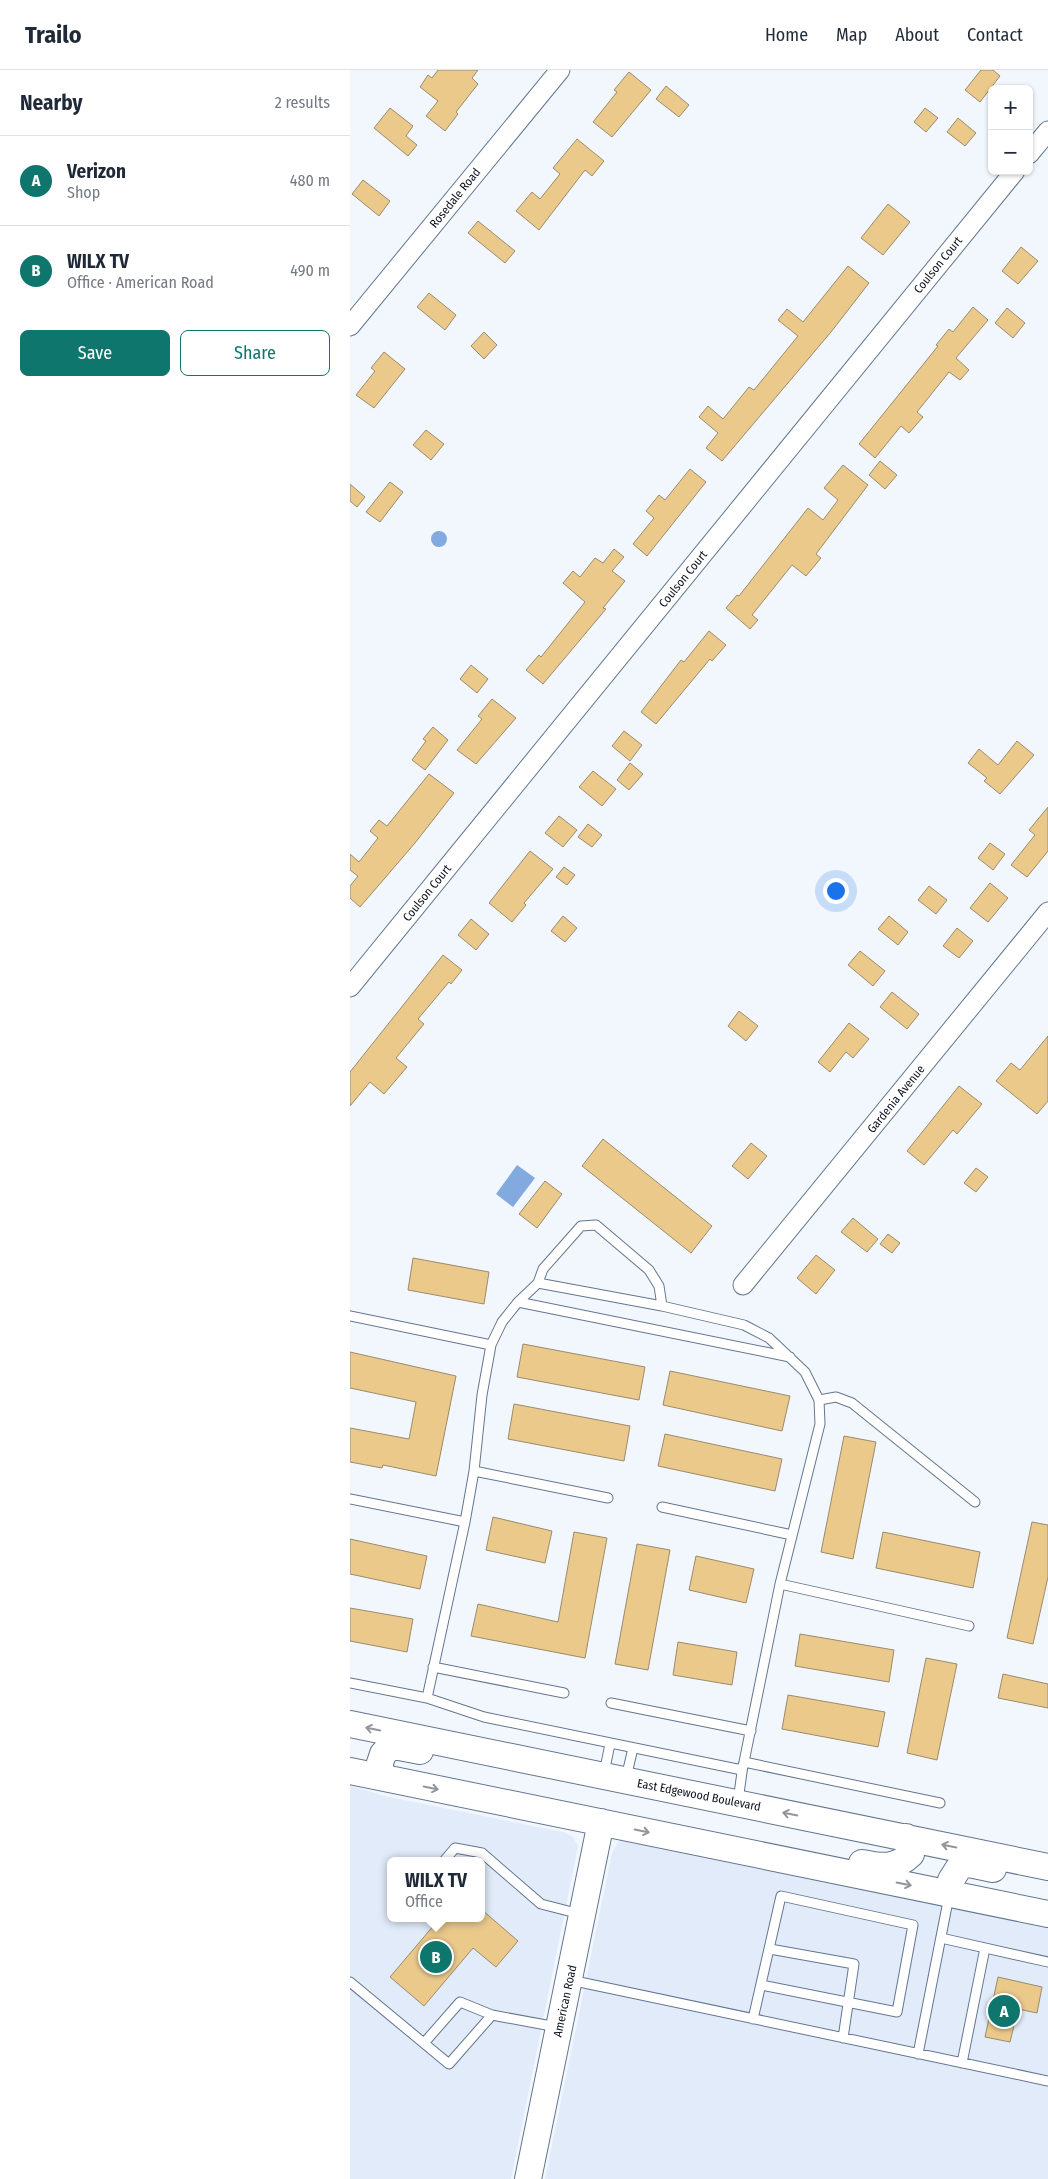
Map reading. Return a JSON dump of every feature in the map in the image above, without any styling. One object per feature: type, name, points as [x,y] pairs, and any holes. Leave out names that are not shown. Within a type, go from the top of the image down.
[{"type":"street","name":"Rosedale Road","points":[[350,326],[560,70]]},
{"type":"street","points":[[1033,149],[1048,131]]},
{"type":"street","name":"Coulson Court","points":[[350,987],[1012,175]]},
{"type":"street","name":"Gardenia Avenue","points":[[743,1285],[1048,912]]},
{"type":"street","name":"East Edgewood Boulevard","points":[[350,1724],[1048,1867]]},
{"type":"street","points":[[384,1778],[378,1766],[383,1754],[390,1747],[399,1746],[546,1777],[574,1770]]},
{"type":"street","points":[[350,1771],[1048,1914]]},
{"type":"street","name":"American Road","points":[[528,2179],[601,1822]]},
{"type":"street","points":[[683,1840],[710,1832],[882,1867],[896,1865],[911,1854],[911,1846],[906,1838]]},
{"type":"street","points":[[950,1894],[951,1880],[955,1872],[960,1866],[970,1864],[1048,1879]]},
{"type":"lane","points":[[427,1698],[465,1522],[474,1471],[482,1395],[492,1345],[502,1322],[518,1302],[538,1283],[543,1269],[581,1226],[596,1225],[649,1270],[659,1286],[662,1306]]},
{"type":"lane","points":[[538,1283],[662,1306],[744,1326],[769,1338],[792,1357],[805,1372],[819,1400],[820,1424],[780,1584],[743,1766],[738,1803]]},
{"type":"lane","points":[[518,1302],[792,1357]]},
{"type":"lane","points":[[350,1316],[492,1345]]},
{"type":"lane","points":[[819,1400],[836,1397],[852,1403],[975,1502]]},
{"type":"lane","points":[[474,1471],[608,1498]]},
{"type":"lane","points":[[350,1499],[465,1522]]},
{"type":"lane","points":[[662,1507],[792,1535]]},
{"type":"lane","points":[[780,1584],[969,1626]]},
{"type":"lane","points":[[433,1667],[564,1692]]},
{"type":"lane","points":[[350,1683],[427,1698],[484,1717],[610,1744],[940,1802]]},
{"type":"lane","points":[[611,1703],[751,1731]]},
{"type":"lane","points":[[610,1744],[614,1778]]},
{"type":"lane","points":[[614,1778],[633,1748]]},
{"type":"lane","points":[[447,1857],[455,1848],[482,1853],[541,1904],[582,1914]]},
{"type":"lane","points":[[918,2054],[950,1894]]},
{"type":"lane","points":[[753,2019],[761,1985],[770,1948],[782,1896],[913,1926],[897,2012],[761,1985]]},
{"type":"lane","points":[[941,1938],[1048,1962]]},
{"type":"lane","points":[[770,1948],[854,1964],[843,2038]]},
{"type":"lane","points":[[962,2063],[986,1948]]},
{"type":"lane","points":[[570,1980],[1048,2081]]},
{"type":"lane","points":[[350,1982],[449,2064],[492,2015]]},
{"type":"lane","points":[[424,2043],[460,2002],[492,2015],[560,2027]]},
{"type":"shaded area","points":[[350,1785],[384,1796],[563,1832],[573,1837],[578,1846],[511,2179],[350,2179]]},
{"type":"shaded area","points":[[624,1839],[1048,1923],[1048,2179],[545,2179],[612,1853],[618,1842]]},
{"type":"water","points":[[436,531],[442,531],[447,536],[445,545],[436,547],[431,542],[431,536]]},
{"type":"water","points":[[517,1165],[535,1178],[513,1207],[496,1194]]},
{"type":"building","points":[[438,70],[478,70],[472,78],[478,84],[456,112],[458,114],[445,131],[426,116],[438,101],[420,87],[428,75],[432,78]]},
{"type":"building","points":[[981,70],[993,70],[1000,76],[993,85],[988,85],[988,92],[980,102],[965,90]]},
{"type":"building","points":[[629,72],[651,90],[612,137],[593,122],[617,92],[614,90]]},
{"type":"building","points":[[666,86],[689,105],[679,117],[656,99]]},
{"type":"building","points":[[390,108],[413,126],[406,136],[417,145],[408,156],[374,128]]},
{"type":"building","points":[[925,108],[938,118],[926,132],[914,122]]},
{"type":"building","points":[[958,118],[976,133],[965,146],[947,132]]},
{"type":"building","points":[[577,139],[604,161],[592,176],[585,170],[539,230],[516,211],[532,192],[540,199],[560,174],[553,168]]},
{"type":"building","points":[[363,180],[390,201],[379,216],[352,194]]},
{"type":"building","points":[[888,204],[910,222],[883,255],[861,238]]},
{"type":"building","points":[[478,221],[515,251],[505,263],[468,233]]},
{"type":"building","points":[[1021,247],[1038,261],[1018,284],[1002,271]]},
{"type":"building","points":[[848,266],[869,283],[831,332],[722,461],[706,448],[718,433],[699,417],[708,406],[723,419],[749,387],[754,390],[798,336],[778,320],[787,309],[803,322]]},
{"type":"building","points":[[429,293],[456,315],[445,330],[417,307]]},
{"type":"building","points":[[973,307],[988,320],[956,358],[969,370],[960,380],[949,372],[917,412],[923,417],[909,433],[901,426],[875,458],[859,444],[938,346],[936,345],[949,329],[953,332]]},
{"type":"building","points":[[1007,308],[1025,323],[1013,338],[995,323]]},
{"type":"building","points":[[484,332],[497,345],[484,359],[471,346]]},
{"type":"building","points":[[384,352],[405,369],[374,408],[356,395],[375,371],[371,368]]},
{"type":"building","points":[[426,430],[444,444],[431,460],[413,445]]},
{"type":"building","points":[[880,461],[897,475],[885,489],[869,475]]},
{"type":"building","points":[[843,465],[868,485],[816,554],[821,558],[806,576],[792,565],[752,615],[758,620],[750,629],[726,608],[737,595],[739,596],[808,508],[823,520],[838,500],[824,488]]},
{"type":"building","points":[[690,469],[706,482],[647,556],[633,544],[654,518],[646,511],[659,495],[665,500]]},
{"type":"building","points":[[390,482],[403,492],[380,522],[366,512]]},
{"type":"building","points":[[350,484],[365,497],[357,507],[350,501]]},
{"type":"building","points":[[614,549],[624,557],[612,571],[625,581],[603,608],[606,609],[543,684],[526,670],[539,655],[541,657],[585,602],[563,583],[573,571],[580,577],[595,558],[603,563]]},
{"type":"building","points":[[709,631],[726,645],[712,661],[710,659],[656,724],[641,712],[681,660],[684,662]]},
{"type":"building","points":[[471,665],[488,679],[477,693],[460,679]]},
{"type":"building","points":[[492,699],[516,718],[476,764],[457,750],[482,719],[478,716]]},
{"type":"building","points":[[433,727],[448,740],[425,770],[412,760],[426,741],[423,739]]},
{"type":"building","points":[[624,731],[642,745],[630,761],[612,746]]},
{"type":"building","points":[[1017,741],[1034,755],[1000,794],[984,781],[987,778],[968,763],[979,749],[998,765]]},
{"type":"building","points":[[630,763],[643,774],[629,790],[617,780]]},
{"type":"building","points":[[593,771],[616,789],[602,806],[579,787]]},
{"type":"building","points":[[429,774],[454,793],[415,843],[360,907],[350,898],[350,886],[358,876],[350,870],[350,854],[359,862],[378,838],[370,831],[379,820],[387,826]]},
{"type":"building","points":[[1048,807],[1048,851],[1027,877],[1011,865],[1035,835],[1029,830]]},
{"type":"building","points":[[559,816],[577,830],[563,847],[545,833]]},
{"type":"building","points":[[588,824],[602,835],[592,847],[578,837]]},
{"type":"building","points":[[990,843],[1005,854],[993,870],[978,858]]},
{"type":"building","points":[[530,851],[553,869],[524,903],[526,905],[512,922],[489,903]]},
{"type":"building","points":[[564,867],[575,875],[567,885],[556,877]]},
{"type":"building","points":[[990,883],[1008,898],[988,922],[970,908]]},
{"type":"building","points":[[929,886],[947,900],[936,914],[918,900]]},
{"type":"building","points":[[563,916],[577,928],[565,942],[551,931]]},
{"type":"building","points":[[889,916],[908,932],[898,945],[878,929]]},
{"type":"building","points":[[471,919],[489,934],[476,950],[458,935]]},
{"type":"building","points":[[957,928],[973,941],[959,958],[943,946]]},
{"type":"building","points":[[860,951],[885,971],[873,986],[848,965]]},
{"type":"building","points":[[443,955],[462,970],[451,984],[449,982],[418,1019],[424,1024],[396,1058],[407,1067],[384,1094],[370,1082],[350,1106],[350,1072]]},
{"type":"building","points":[[892,992],[919,1014],[907,1029],[880,1007]]},
{"type":"building","points":[[739,1011],[758,1026],[746,1041],[728,1026]]},
{"type":"building","points":[[849,1023],[869,1039],[853,1058],[846,1052],[830,1072],[818,1062]]},
{"type":"building","points":[[1048,1036],[1048,1101],[1037,1114],[996,1081],[1011,1063],[1020,1070]]},
{"type":"building","points":[[959,1086],[982,1104],[957,1134],[953,1130],[924,1165],[907,1151]]},
{"type":"building","points":[[603,1139],[712,1226],[691,1253],[582,1166]]},
{"type":"building","points":[[751,1143],[767,1156],[748,1179],[732,1166]]},
{"type":"building","points":[[976,1168],[988,1177],[976,1192],[964,1183]]},
{"type":"building","points":[[545,1181],[562,1194],[537,1228],[519,1214]]},
{"type":"building","points":[[853,1218],[878,1239],[867,1252],[841,1232]]},
{"type":"building","points":[[888,1234],[900,1243],[892,1253],[880,1244]]},
{"type":"building","points":[[816,1255],[835,1270],[816,1294],[797,1278]]},
{"type":"building","points":[[413,1258],[489,1272],[484,1304],[408,1290]]},
{"type":"building","points":[[523,1344],[645,1367],[639,1400],[517,1377]]},
{"type":"building","points":[[350,1352],[456,1376],[436,1476],[383,1465],[382,1468],[350,1462],[350,1428],[409,1439],[416,1402],[350,1388]]},
{"type":"building","points":[[670,1371],[790,1396],[782,1431],[663,1405]]},
{"type":"building","points":[[514,1404],[630,1426],[624,1461],[508,1439]]},
{"type":"building","points":[[665,1434],[782,1459],[775,1491],[658,1466]]},
{"type":"building","points":[[844,1436],[876,1442],[853,1559],[821,1552]]},
{"type":"building","points":[[493,1517],[552,1531],[545,1563],[486,1550]]},
{"type":"building","points":[[1032,1522],[1048,1525],[1048,1577],[1033,1644],[1007,1638]]},
{"type":"building","points":[[574,1532],[607,1538],[585,1658],[471,1636],[478,1604],[558,1622]]},
{"type":"building","points":[[883,1532],[980,1552],[973,1588],[876,1568]]},
{"type":"building","points":[[350,1539],[427,1556],[420,1589],[350,1574]]},
{"type":"building","points":[[637,1544],[670,1550],[648,1670],[615,1664]]},
{"type":"building","points":[[696,1556],[754,1569],[746,1603],[689,1590]]},
{"type":"building","points":[[350,1608],[413,1619],[407,1652],[350,1641]]},
{"type":"building","points":[[800,1634],[894,1650],[889,1682],[795,1666]]},
{"type":"building","points":[[678,1642],[737,1652],[732,1685],[673,1675]]},
{"type":"building","points":[[926,1658],[957,1664],[937,1760],[907,1753]]},
{"type":"building","points":[[1003,1674],[1048,1684],[1048,1708],[998,1698]]},
{"type":"building","points":[[788,1695],[885,1712],[878,1747],[782,1729]]},
{"type":"building","points":[[485,1912],[518,1941],[496,1967],[473,1948],[424,2006],[390,1977],[437,1922],[485,1922]]},
{"type":"building","points":[[998,1977],[1042,1987],[1037,2013],[1018,2009],[1010,2042],[985,2037]]},
{"type":"place","name":"WILX TV","points":[[436,1957]]},
{"type":"place","name":"Verizon","points":[[1004,2011]]}]
